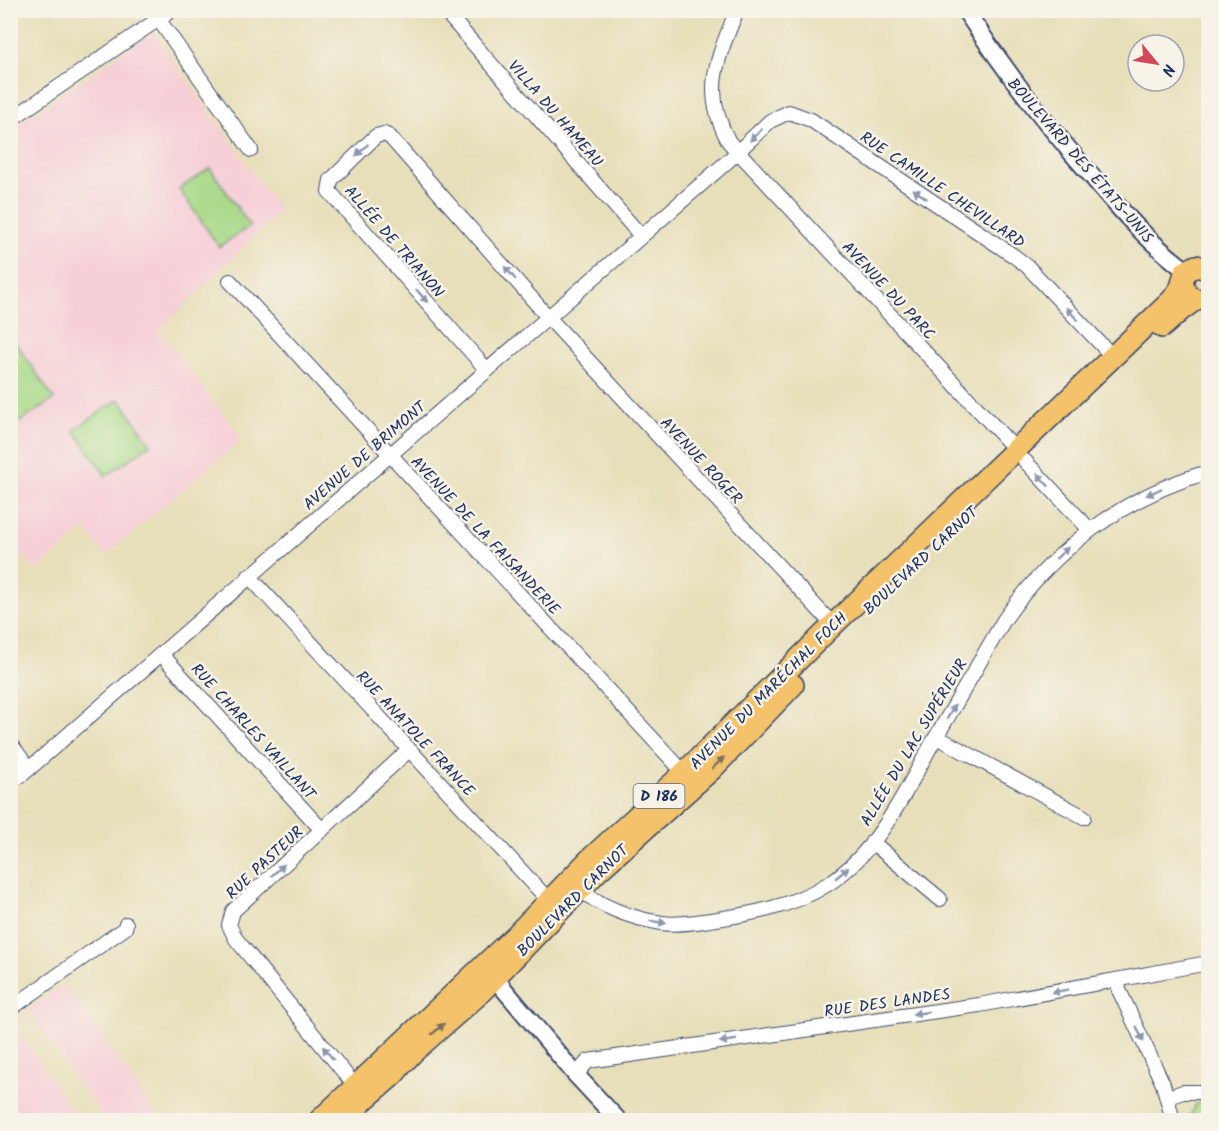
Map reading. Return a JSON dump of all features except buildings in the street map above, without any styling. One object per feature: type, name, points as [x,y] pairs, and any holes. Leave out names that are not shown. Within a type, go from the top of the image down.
[{"type":"main road","name":"D 186","points":[[1020,456],[1137,333],[1199,278]]},
{"type":"main road","name":"BOULEVARD CARNOT","points":[[488,971],[575,885],[599,870],[837,630],[1020,456],[1176,314],[1199,278]]},
{"type":"main road","name":"D 186","points":[[320,1120],[361,1092],[488,971],[497,966],[513,938],[554,906]]},
{"type":"main road","name":"D 186","points":[[344,1120],[361,1092]]},
{"type":"street","points":[[10,120],[172,10]]},
{"type":"street","name":"VILLA DU HAMEAU","points":[[447,10],[451,18],[641,236]]},
{"type":"street","name":"AVENUE DU PARC","points":[[737,10],[721,50],[713,88],[718,123],[738,153],[1090,530]]},
{"type":"street","name":"BOULEVARD DES ÉTATS-UNIS","points":[[965,10],[1002,67],[1104,190],[1159,250],[1199,278]]},
{"type":"street","points":[[159,20],[251,150]]},
{"type":"street","name":"RUE CAMILLE CHEVILLARD","points":[[738,153],[770,121],[789,112],[811,120],[1027,266],[1113,357]]},
{"type":"street","name":"ALLÉE DE TRIANON","points":[[487,370],[329,191],[331,180],[376,136],[384,134],[390,137],[548,317]]},
{"type":"street","name":"AVENUE DE BRIMONT","points":[[10,782],[29,769],[738,153]]},
{"type":"street","name":"AVENUE DE LA FAISANDERIE","points":[[230,281],[690,779]]},
{"type":"street","name":"AVENUE ROGER","points":[[548,317],[837,630]]},
{"type":"street","name":"ALLÉE DU LAC SUPÉRIEUR","points":[[575,885],[603,904],[643,920],[664,924],[684,924],[764,911],[799,900],[830,883],[846,870],[872,842],[895,810],[1004,620],[1021,596],[1056,558],[1090,530],[1152,493],[1209,471]]},
{"type":"street","name":"RUE ANATOLE FRANCE","points":[[249,576],[554,906]]},
{"type":"street","name":"RUE CHARLES VAILLANT","points":[[162,654],[322,830]]},
{"type":"street","points":[[937,737],[1084,817]]},
{"type":"street","points":[[10,743],[29,769]]},
{"type":"street","name":"RUE PASTEUR","points":[[361,1092],[236,939],[229,925],[233,911],[410,750]]},
{"type":"street","points":[[872,842],[940,899]]},
{"type":"street","points":[[10,1009],[125,928],[126,924]]},
{"type":"street","name":"RUE DES LANDES","points":[[576,1075],[588,1061],[979,1005],[1209,963]]},
{"type":"street","points":[[488,971],[576,1075],[618,1120]]},
{"type":"street","points":[[1118,980],[1119,990],[1168,1097],[1173,1120]]},
{"type":"street","points":[[1168,1097],[1183,1092],[1209,1092]]},
{"type":"shaded area","points":[[153,32],[280,211],[159,331],[242,439],[106,555],[84,529],[36,571],[11,540],[10,129]]},
{"type":"shaded area","points":[[65,985],[160,1120],[104,1120],[28,1009]]},
{"type":"shaded area","points":[[14,1025],[79,1120],[11,1120],[10,1028]]},
{"type":"green space","points":[[210,168],[250,226],[219,247],[179,189]]},
{"type":"green space","points":[[11,336],[54,399],[20,422],[11,408]]},
{"type":"green space","points":[[119,399],[151,444],[106,476],[74,430]]},
{"type":"green space","points":[[1196,1103],[1208,1103],[1208,1120],[1184,1120],[1192,1113]]}]
